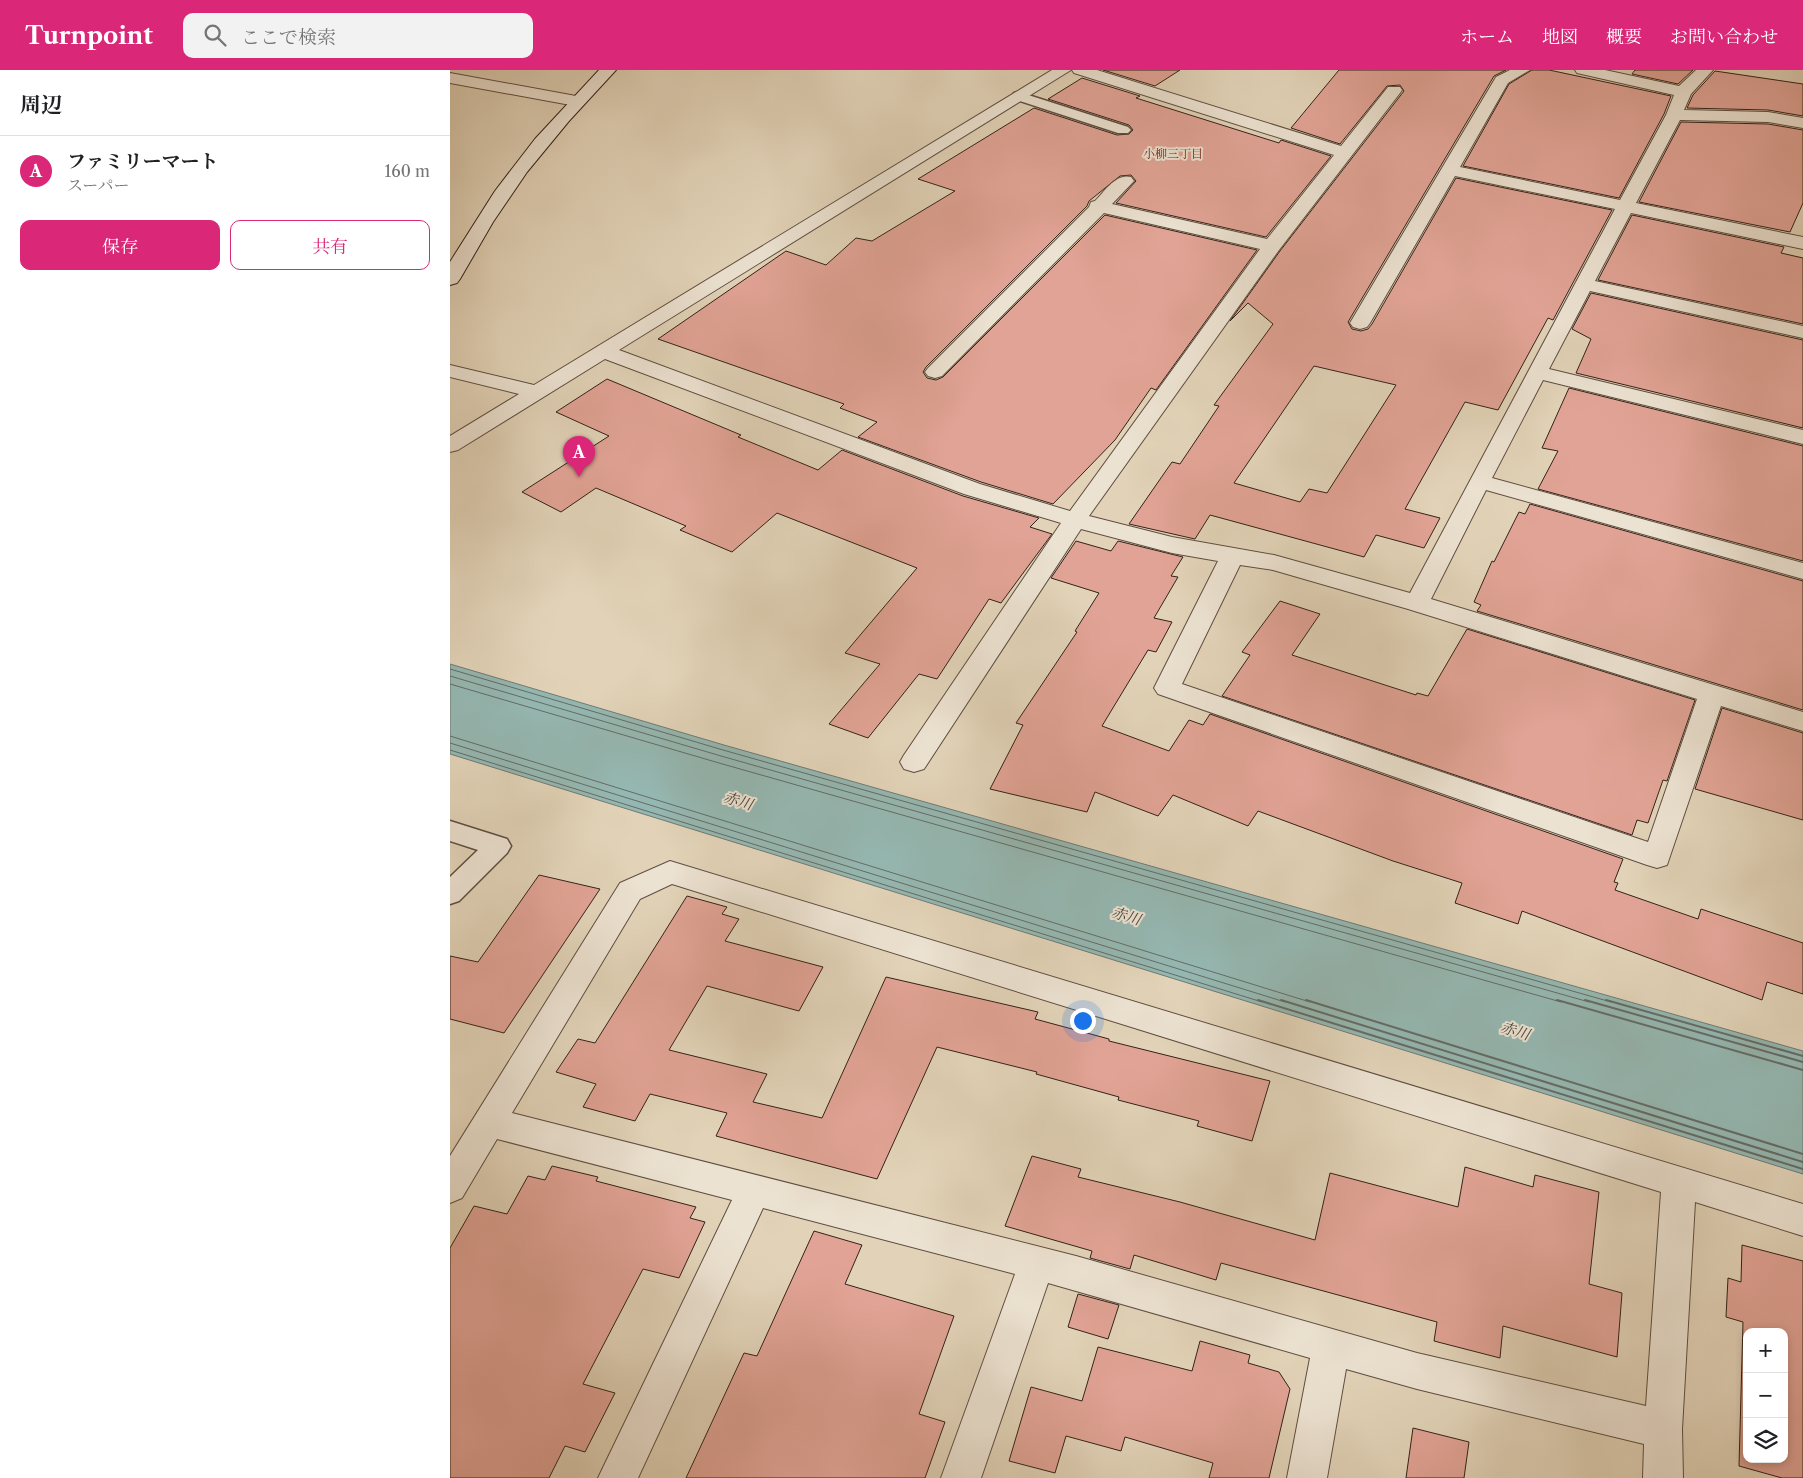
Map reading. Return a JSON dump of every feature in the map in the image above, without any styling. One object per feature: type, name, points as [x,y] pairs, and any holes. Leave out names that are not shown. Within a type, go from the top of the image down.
[{"type":"street","points":[[450,279],[476,232],[508,186],[576,101],[608,70]]},
{"type":"street","points":[[450,444],[605,352],[899,168],[1063,70]]},
{"type":"street","points":[[1080,70],[1345,153]]},
{"type":"street","points":[[1360,323],[1502,80],[1522,70]]},
{"type":"street","points":[[1583,70],[1683,92]]},
{"type":"street","points":[[1417,603],[1479,481],[1674,115],[1683,92],[1705,70]]},
{"type":"street","points":[[450,78],[576,101]]},
{"type":"street","points":[[914,762],[1074,520],[1272,246],[1394,90]]},
{"type":"street","points":[[1674,115],[1768,117],[1803,123]]},
{"type":"street","points":[[1451,170],[1803,243]]},
{"type":"street","points":[[935,372],[1097,206],[1125,181]]},
{"type":"street","points":[[1097,206],[1272,246]]},
{"type":"street","points":[[1584,284],[1803,332]]},
{"type":"street","points":[[605,352],[972,489],[1074,520],[1172,545],[1274,563],[1417,603],[1803,722]]},
{"type":"street","points":[[450,371],[537,392]]},
{"type":"street","points":[[1537,372],[1803,438]]},
{"type":"street","points":[[1479,481],[1803,570]]},
{"type":"street","points":[[1233,555],[1167,688],[1657,857],[1711,695]]},
{"type":"street","points":[[450,1187],[630,891],[670,872],[1803,1220]]},
{"type":"street","points":[[490,1122],[1037,1263],[1417,1371],[1663,1429]]},
{"type":"street","points":[[1663,1478],[1663,1429],[1679,1181]]},
{"type":"street","points":[[618,1478],[754,1190]]},
{"type":"street","points":[[961,1478],[1037,1263]]},
{"type":"street","points":[[1307,1478],[1331,1346]]},
{"type":"lane","points":[[1019,96],[1123,130]]},
{"type":"lane","points":[[450,832],[498,846],[450,894]]},
{"type":"water","name":"赤川","points":[[450,664],[724,745],[1803,1051],[1803,1174],[450,754]]},
{"type":"building","points":[[1103,70],[1180,70],[1155,86]]},
{"type":"building","points":[[1339,70],[1506,70],[1494,76],[1348,322],[1352,329],[1361,331],[1368,329],[1372,324],[1456,178],[1612,210],[1553,320],[1548,318],[1498,410],[1465,402],[1405,509],[1440,518],[1424,548],[1376,535],[1364,557],[1210,515],[1195,539],[1129,524],[1172,462],[1180,464],[1219,406],[1214,405],[1273,324],[1248,303],[1230,321],[1280,251],[1404,91],[1400,85],[1387,86],[1340,144],[1291,128]],"holes":[[[1314,366],[1396,385],[1327,493],[1309,489],[1300,502],[1234,483]]]},
{"type":"building","points":[[1532,70],[1549,70],[1671,96],[1664,114],[1619,198],[1463,166],[1509,84]]},
{"type":"building","points":[[1635,70],[1693,70],[1678,84],[1632,74]]},
{"type":"building","points":[[1715,71],[1803,84],[1803,116],[1768,110],[1687,108],[1693,95]]},
{"type":"building","points":[[1082,78],[1140,96],[1136,98],[1279,143],[1281,140],[1331,156],[1266,237],[1116,203],[1136,181],[1131,175],[1120,176],[1089,201],[1087,206],[926,367],[923,372],[927,378],[936,380],[943,377],[1105,215],[1257,250],[1156,390],[1151,388],[1115,440],[1053,504],[981,482],[858,437],[877,422],[840,408],[844,404],[658,339],[786,251],[826,265],[856,238],[872,241],[955,191],[918,179],[1034,108],[1117,135],[1129,134],[1133,130],[1129,125],[1048,99]]},
{"type":"building","points":[[1681,122],[1768,124],[1803,130],[1803,203],[1790,232],[1639,202]]},
{"type":"building","points":[[1632,215],[1784,247],[1781,253],[1803,258],[1803,324],[1598,280]]},
{"type":"building","points":[[1591,293],[1803,340],[1803,428],[1576,373],[1591,339],[1572,329]]},
{"type":"building","points":[[607,379],[741,435],[738,437],[818,470],[842,450],[963,496],[1039,518],[1030,527],[1052,534],[1001,603],[989,599],[937,679],[919,674],[868,738],[829,724],[880,664],[845,653],[917,568],[777,513],[732,552],[680,530],[686,526],[596,488],[561,512],[522,492],[609,436],[556,412]]},
{"type":"building","points":[[1569,388],[1803,446],[1803,561],[1538,489],[1558,451],[1542,448]]},
{"type":"building","points":[[1530,504],[1803,581],[1803,710],[1477,611],[1481,605],[1474,602],[1492,561],[1494,562],[1519,512],[1525,514]]},
{"type":"building","points":[[1076,541],[1111,551],[1118,541],[1183,557],[1171,576],[1178,577],[1154,618],[1172,622],[1156,652],[1148,650],[1102,726],[1169,751],[1189,720],[1203,725],[1210,714],[1623,859],[1614,882],[1618,883],[1615,890],[1698,919],[1701,909],[1803,943],[1803,994],[1767,982],[1762,1000],[1522,911],[1518,924],[1455,903],[1462,883],[1393,861],[1258,811],[1248,826],[1173,795],[1158,816],[1095,792],[1087,812],[990,789],[1023,725],[1016,723],[1077,632],[1075,631],[1099,593],[1051,578]]},
{"type":"building","points":[[1280,601],[1320,614],[1292,655],[1416,695],[1417,693],[1428,696],[1467,629],[1695,700],[1667,781],[1663,780],[1648,823],[1637,820],[1632,835],[1222,696],[1250,655],[1242,652]]},
{"type":"building","points":[[1722,708],[1803,733],[1803,820],[1695,789]]},
{"type":"building","points":[[539,875],[600,889],[504,1033],[450,1019],[450,956],[478,962]]},
{"type":"building","points":[[687,896],[727,907],[722,914],[739,919],[725,941],[823,967],[799,1011],[707,986],[669,1050],[767,1074],[753,1102],[822,1118],[886,977],[1038,1012],[1035,1019],[1109,1039],[1109,1041],[1270,1081],[1252,1141],[1197,1126],[1199,1121],[1118,1100],[1119,1097],[1036,1074],[1037,1072],[937,1047],[877,1179],[716,1136],[727,1113],[650,1094],[635,1121],[583,1107],[596,1084],[556,1072],[578,1039],[595,1043]]},
{"type":"building","points":[[1032,1156],[1081,1169],[1078,1177],[1180,1202],[1315,1240],[1330,1173],[1458,1207],[1465,1167],[1533,1187],[1535,1175],[1599,1192],[1589,1284],[1622,1293],[1617,1357],[1503,1326],[1500,1358],[1434,1341],[1437,1322],[1221,1263],[1216,1280],[1134,1255],[1130,1269],[1090,1258],[1092,1251],[1005,1226]]},
{"type":"building","points":[[552,1166],[598,1177],[596,1181],[696,1207],[690,1218],[705,1222],[679,1278],[643,1269],[583,1384],[615,1393],[585,1452],[565,1446],[549,1478],[450,1478],[450,1248],[474,1206],[507,1214],[528,1176],[545,1180]]},
{"type":"building","points":[[814,1231],[862,1245],[845,1284],[954,1316],[919,1414],[945,1422],[925,1478],[686,1478],[744,1353],[757,1356]]},
{"type":"building","points":[[1742,1245],[1803,1261],[1803,1478],[1782,1478],[1739,1466],[1743,1322],[1726,1317],[1728,1278],[1741,1282]]},
{"type":"building","points":[[1078,1294],[1119,1305],[1108,1339],[1068,1327]]},
{"type":"building","points":[[1200,1341],[1250,1355],[1248,1363],[1279,1372],[1290,1389],[1269,1478],[1209,1478],[1213,1463],[1125,1437],[1121,1451],[1066,1436],[1055,1473],[1009,1461],[1031,1387],[1082,1401],[1098,1347],[1192,1371]]},
{"type":"building","points":[[1413,1428],[1469,1442],[1464,1478],[1406,1478]]},
{"type":"place","name":"ファミリーマート","points":[[579,477]]},
{"type":"district","name":"小柳三丁目","points":[[1173,154]]}]
